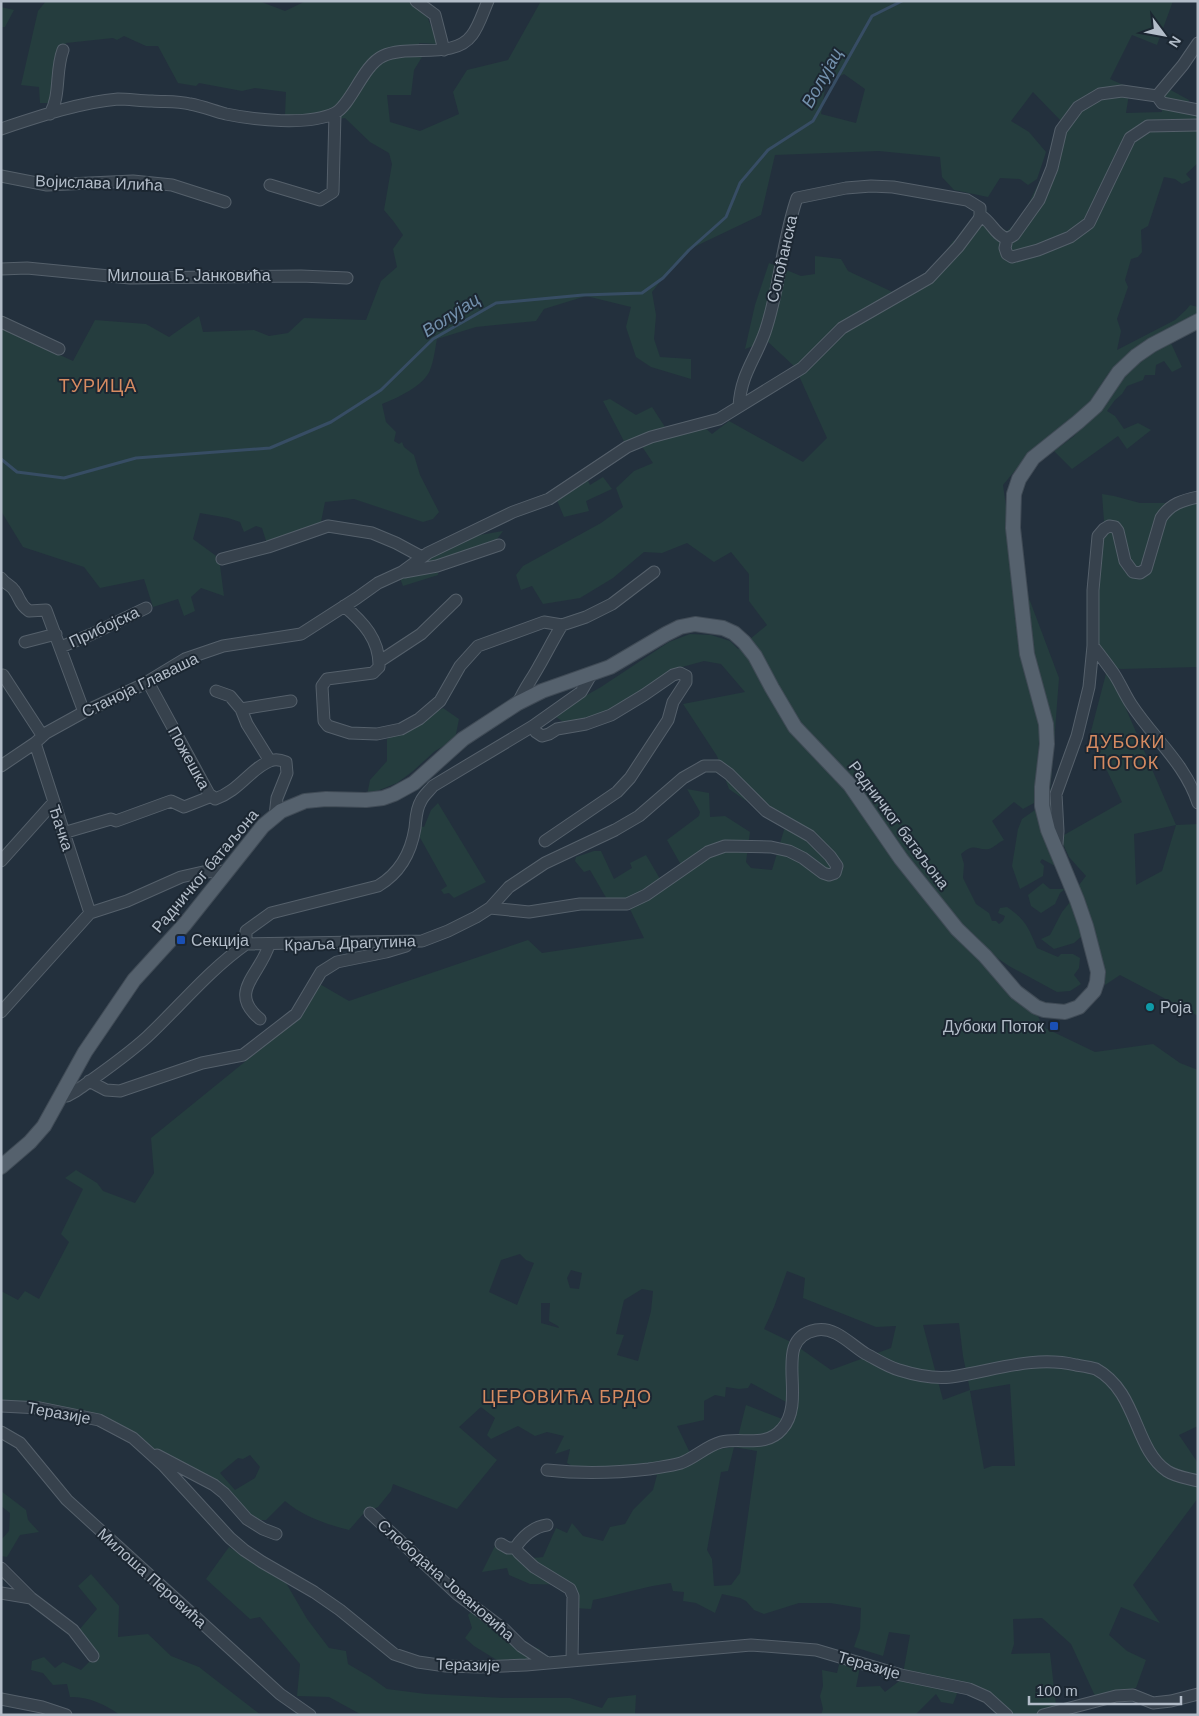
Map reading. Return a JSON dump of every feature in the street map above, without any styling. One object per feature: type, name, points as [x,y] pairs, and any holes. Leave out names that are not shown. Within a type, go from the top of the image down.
[{"type":"main road","name":"Радничког батаљона","points":[[1,1166],[30,1142],[44,1126],[85,1052],[134,980],[185,924],[264,826],[275,816],[291,806],[305,801],[326,799],[366,800],[383,798],[394,794],[414,783],[463,739],[518,703],[554,687],[591,675],[616,664],[666,634],[688,625],[718,626],[734,633],[744,642],[795,727],[850,785],[901,859],[957,929],[985,956],[1016,992],[1044,1010],[1065,1012],[1079,1007],[1094,991],[1098,972],[1086,926],[1048,830],[1042,803],[1047,744],[1046,724],[1027,654],[1012,515],[1016,487],[1023,471],[1033,458],[1091,410],[1120,372],[1136,356],[1152,345],[1198,321]]},
{"type":"street","points":[[416,1],[434,15],[444,50]]},
{"type":"street","points":[[1,129],[50,114],[119,99],[190,104],[226,114],[278,120],[319,117],[335,113],[343,106],[363,76],[381,56],[405,50],[444,50],[458,46],[472,36],[488,1]]},
{"type":"street","points":[[1157,96],[1183,65],[1198,43]]},
{"type":"street","points":[[50,114],[54,106],[57,74],[63,50]]},
{"type":"street","points":[[1198,110],[1162,103],[1157,96],[1122,91],[1100,94],[1078,107],[1061,130],[1052,168],[1039,200],[1014,234],[1007,239],[1007,254],[1012,257],[1038,250],[1070,237],[1089,223],[1130,138],[1148,126],[1198,125]]},
{"type":"street","points":[[270,185],[320,200],[333,192],[335,113]]},
{"type":"street","name":"Војислава Илића","points":[[1,176],[47,185],[133,181],[172,185],[225,202]]},
{"type":"street","name":"Сопоћанска","points":[[739,406],[740,389],[750,361],[765,332],[797,198],[859,186],[893,187],[967,200],[980,208],[980,215]]},
{"type":"street","points":[[980,215],[988,220],[999,236],[1007,239]]},
{"type":"street","name":"Станоја Главаша","points":[[1,766],[38,739],[84,712],[148,682],[185,659],[223,646],[301,634],[378,583],[402,572],[428,552],[513,512],[550,499],[627,447],[651,436],[719,419],[802,368],[842,328],[929,278],[958,247],[980,215]]},
{"type":"street","name":"Милоша Б. Јанковића","points":[[1,269],[27,268],[130,278],[301,276],[347,278]]},
{"type":"street","points":[[1,322],[59,349]]},
{"type":"street","points":[[1055,847],[1057,844],[1058,816],[1056,794],[1077,736],[1089,687],[1093,646],[1094,590],[1098,536],[1109,526],[1115,527],[1118,531],[1125,561],[1133,572],[1140,573],[1146,569],[1161,518],[1165,512],[1182,500],[1198,497]]},
{"type":"street","points":[[222,559],[268,548],[328,526],[372,533],[422,557]]},
{"type":"street","name":"Станоја Главаша","points":[[402,572],[437,566],[499,545]]},
{"type":"street","points":[[344,606],[361,620],[371,633],[380,661],[380,667],[373,673],[327,679],[322,686],[324,721],[328,726],[350,733],[376,734],[400,729],[419,719],[440,701],[460,666],[478,646],[544,622],[562,625],[586,617],[612,604],[654,572]]},
{"type":"street","points":[[1,578],[14,588],[22,606],[29,611],[46,610],[84,712]]},
{"type":"street","points":[[380,661],[421,634],[456,600]]},
{"type":"street","name":"Прибојска","points":[[61,647],[146,608]]},
{"type":"street","points":[[518,703],[523,690],[562,625]]},
{"type":"street","points":[[26,642],[56,634]]},
{"type":"street","points":[[1093,646],[1115,675],[1131,705],[1165,746],[1182,771],[1198,803]]},
{"type":"street","points":[[534,726],[536,732],[542,736],[557,730],[586,724],[611,715],[673,675],[680,673],[686,676],[686,682],[673,702],[668,720],[630,778],[617,792],[544,841]]},
{"type":"street","points":[[3,675],[38,739]]},
{"type":"street","points":[[61,1096],[69,1096],[146,1038],[228,956],[246,944],[246,930],[271,913],[378,886],[388,880],[400,869],[407,855],[413,841],[417,810],[421,800],[433,786],[534,726],[581,692],[591,675]]},
{"type":"street","name":"Пожешка","points":[[148,682],[215,799],[231,792],[270,761]]},
{"type":"street","points":[[216,691],[230,696],[241,709],[247,724],[270,761],[281,760],[286,762],[288,767],[287,773],[277,798],[275,816]]},
{"type":"street","points":[[241,709],[291,701]]},
{"type":"street","name":"Ђачка","points":[[38,739],[53,803],[90,913]]},
{"type":"street","name":"Краља Драгутина","points":[[246,944],[422,941],[448,931],[490,908],[509,887],[545,863],[615,830],[639,816],[683,778],[704,766],[718,766],[729,774],[766,811],[810,836],[837,866],[835,873],[829,876],[789,851],[772,847],[725,846],[708,852],[646,894],[627,904],[580,904],[529,912],[490,908]]},
{"type":"street","points":[[63,834],[111,819],[116,821],[171,801],[184,807],[212,796]]},
{"type":"street","points":[[1,861],[53,803]]},
{"type":"street","points":[[3,1006],[90,913],[126,901],[181,877],[203,872],[228,871]]},
{"type":"street","points":[[89,1081],[106,1090],[120,1092],[202,1063],[243,1055],[296,1014],[320,972],[337,962],[386,952],[422,941]]},
{"type":"street","points":[[260,1019],[252,1013],[244,995],[265,958],[269,945]]},
{"type":"street","points":[[547,1470],[604,1473],[668,1466],[683,1462],[721,1442],[760,1440],[772,1437],[784,1428],[791,1413],[794,1398],[791,1357],[794,1344],[804,1334],[825,1329],[898,1370],[925,1376],[950,1377],[1012,1364],[1062,1362],[1095,1369],[1117,1386],[1134,1417],[1149,1452],[1160,1465],[1174,1474],[1198,1481]]},
{"type":"street","name":"Теразије","points":[[1,1406],[40,1408],[99,1420],[133,1438],[147,1449],[230,1538],[244,1550],[340,1610],[394,1654],[418,1662],[446,1666],[480,1667],[572,1661],[751,1644],[816,1650],[901,1675],[969,1689],[987,1697],[1007,1715]]},
{"type":"street","name":"Милоша Перовића","points":[[1,1432],[20,1443],[67,1500],[106,1537],[280,1694],[310,1715]]},
{"type":"street","points":[[147,1449],[214,1485],[224,1493],[247,1519],[263,1529],[276,1534]]},
{"type":"street","name":"Слободана Јовановића","points":[[370,1513],[457,1594],[505,1630],[521,1646],[547,1663]]},
{"type":"street","points":[[501,1544],[508,1548],[515,1548],[529,1532],[539,1526],[547,1525]]},
{"type":"street","points":[[515,1548],[534,1566],[570,1589],[572,1596],[572,1661]]},
{"type":"street","points":[[1,1568],[31,1598],[73,1630],[93,1656]]},
{"type":"street","points":[[1,1593],[31,1598]]},
{"type":"street","points":[[1043,1715],[1116,1696],[1133,1695],[1153,1703],[1171,1701],[1198,1694]]},
{"type":"street","points":[[1,1699],[42,1707],[66,1715]]},
{"type":"green space","points":[[46,1],[259,1],[285,11],[306,1],[421,1],[438,44],[419,43],[422,57],[414,70],[411,95],[387,95],[390,122],[420,131],[459,114],[453,92],[467,70],[508,60],[541,1],[1173,1],[1157,45],[1132,35],[1110,79],[1130,88],[1126,113],[1162,112],[1161,99],[1167,88],[1189,100],[1188,104],[1198,107],[1198,163],[1186,174],[1191,180],[1182,184],[1175,179],[1164,177],[1148,226],[1141,230],[1142,252],[1138,257],[1131,259],[1125,280],[1128,287],[1117,319],[1121,331],[1117,350],[1175,320],[1190,305],[1198,307],[1198,313],[1130,351],[1108,374],[1091,400],[1069,422],[1032,450],[1003,485],[1034,704],[1040,729],[1034,803],[1023,809],[1014,802],[992,821],[1004,840],[989,849],[969,848],[961,854],[964,864],[963,878],[976,904],[989,913],[992,921],[996,921],[999,924],[1003,921],[1005,916],[998,913],[1000,908],[1007,907],[1026,924],[1037,948],[1058,957],[1061,954],[1073,954],[1080,958],[1079,968],[1074,975],[1081,984],[1070,991],[1057,992],[1009,966],[978,945],[1037,1014],[1043,1027],[1095,1052],[1153,1044],[1180,1063],[1198,1070],[1198,1426],[1179,1435],[1198,1463],[1198,1498],[1133,1585],[1160,1623],[1121,1607],[1109,1635],[1127,1651],[1146,1660],[1136,1688],[1095,1696],[1071,1644],[1042,1618],[1013,1619],[1014,1644],[1011,1654],[1050,1653],[1057,1714],[1011,1715],[990,1696],[958,1691],[953,1704],[941,1702],[936,1694],[915,1715],[821,1715],[823,1709],[820,1696],[823,1686],[822,1670],[837,1673],[840,1661],[860,1667],[856,1687],[880,1686],[885,1692],[902,1679],[910,1635],[889,1632],[883,1656],[854,1647],[860,1629],[861,1608],[830,1603],[799,1603],[764,1614],[754,1610],[746,1601],[740,1598],[722,1594],[715,1613],[696,1603],[683,1601],[684,1592],[673,1591],[671,1583],[593,1600],[591,1609],[574,1608],[574,1585],[530,1584],[509,1575],[507,1568],[482,1572],[495,1546],[524,1557],[543,1557],[556,1528],[567,1533],[572,1523],[583,1536],[603,1541],[610,1527],[625,1524],[633,1510],[653,1490],[657,1475],[587,1475],[567,1463],[570,1449],[555,1454],[564,1436],[547,1432],[535,1436],[518,1426],[491,1439],[487,1435],[495,1418],[481,1407],[459,1427],[497,1460],[457,1509],[393,1484],[391,1491],[378,1507],[363,1514],[349,1530],[316,1519],[292,1507],[285,1501],[266,1520],[255,1520],[213,1479],[147,1447],[93,1417],[8,1400],[1,1402],[1,1291],[18,1300],[25,1291],[39,1299],[69,1242],[61,1234],[83,1189],[65,1178],[76,1170],[97,1183],[103,1191],[135,1203],[154,1173],[151,1138],[284,1030],[318,983],[349,1001],[528,940],[542,953],[644,938],[626,901],[608,901],[590,870],[584,872],[575,861],[576,857],[594,851],[601,851],[614,879],[632,868],[630,863],[646,855],[660,879],[681,865],[667,840],[699,816],[700,812],[687,789],[709,793],[710,817],[725,816],[750,832],[746,862],[751,868],[772,870],[787,820],[745,800],[729,789],[717,756],[683,704],[745,692],[721,664],[704,661],[682,667],[611,713],[566,724],[556,717],[569,705],[601,687],[669,642],[690,634],[711,635],[730,641],[738,649],[767,625],[749,601],[749,574],[731,552],[714,562],[687,543],[662,553],[644,552],[613,578],[580,598],[543,604],[532,586],[521,590],[516,575],[523,566],[601,523],[623,507],[616,488],[634,471],[653,463],[637,439],[626,445],[603,401],[610,399],[636,415],[652,407],[665,427],[695,419],[712,434],[729,421],[803,462],[827,438],[795,367],[767,341],[745,349],[755,305],[769,263],[801,276],[815,274],[815,256],[841,259],[848,271],[903,297],[932,271],[953,241],[961,239],[980,223],[996,225],[1007,231],[1022,217],[1047,166],[1062,122],[1033,92],[1011,121],[1029,132],[1046,152],[1037,179],[1028,185],[1020,179],[1000,178],[988,197],[954,190],[942,177],[940,157],[879,151],[775,155],[761,215],[694,247],[673,265],[652,292],[656,315],[654,339],[660,357],[691,359],[691,379],[651,367],[636,357],[626,327],[631,307],[586,296],[544,309],[536,321],[476,327],[437,339],[427,376],[409,391],[382,404],[386,422],[396,432],[394,441],[399,444],[402,442],[404,447],[414,455],[420,475],[439,512],[433,519],[423,522],[354,499],[325,502],[320,527],[268,547],[262,528],[256,526],[244,532],[240,522],[200,513],[193,539],[219,558],[224,596],[201,588],[191,597],[195,611],[184,616],[178,599],[153,607],[144,579],[100,588],[84,567],[23,547],[1,511],[1,328],[73,361],[95,320],[146,324],[169,337],[199,316],[203,332],[254,330],[269,336],[288,333],[304,318],[366,320],[381,281],[397,267],[393,249],[403,235],[384,210],[392,164],[389,153],[370,142],[345,118],[325,121],[285,116],[286,92],[255,88],[242,91],[199,83],[196,86],[178,83],[158,46],[146,46],[124,36],[117,40],[113,38],[66,43],[53,76],[52,103],[40,103],[39,87],[21,85],[38,11]],"holes":[[[844,74],[865,89],[856,123],[821,114],[826,83]],[[520,1254],[526,1260],[534,1263],[517,1305],[489,1292],[501,1260]],[[571,1270],[582,1273],[579,1289],[570,1288],[567,1278]],[[787,1271],[805,1278],[803,1298],[876,1327],[896,1326],[891,1348],[831,1370],[791,1342],[764,1329]],[[642,1289],[653,1291],[651,1311],[638,1361],[617,1355],[624,1335],[616,1334],[624,1300]],[[541,1303],[550,1303],[549,1321],[559,1328],[541,1323]],[[959,1323],[970,1390],[943,1400],[923,1325]],[[751,1383],[788,1403],[785,1420],[746,1405],[734,1447],[690,1453],[677,1426],[704,1420],[704,1401],[715,1395],[725,1397],[726,1387],[748,1388]],[[1010,1384],[1015,1466],[992,1466],[984,1469],[970,1391]],[[734,1447],[757,1451],[740,1573],[731,1585],[714,1586],[712,1559],[707,1550],[721,1472],[728,1471]],[[250,1455],[260,1467],[255,1478],[235,1490],[220,1473],[238,1458],[243,1459]]]},
{"type":"green space","points":[[1,7],[14,10],[5,27],[1,27]]},
{"type":"green space","points":[[1170,341],[1182,367],[1172,372],[1164,361],[1156,365],[1155,375],[1145,375],[1143,380],[1127,386],[1107,411],[1115,416],[1124,429],[1138,423],[1151,430],[1127,449],[1118,436],[1072,469],[1054,451],[1073,437],[1092,416],[1126,370]]},
{"type":"green space","points":[[586,477],[590,485],[603,477],[612,489],[586,501],[589,511],[564,517],[556,498]]},
{"type":"green space","points":[[1102,494],[1140,503],[1198,503],[1198,667],[1121,669],[1108,667],[1176,825],[1198,824],[1198,1016],[1120,975],[1105,985],[1079,885],[1086,876],[1069,857],[1049,813],[1053,732],[1041,677],[1028,633],[1027,593],[1059,678],[1050,796],[1064,835],[1122,802],[1090,735],[1108,666],[1089,637],[1100,537],[1104,521]],"holes":[[[1176,825],[1162,871],[1136,885],[1134,834]]]},
{"type":"green space","points":[[503,531],[494,543],[437,563],[438,575],[403,586],[400,578],[427,559],[468,537]]},
{"type":"green space","points":[[443,708],[459,719],[455,739],[435,751],[397,783],[367,795],[370,780],[387,761],[387,739]]},
{"type":"green space","points":[[438,803],[486,882],[454,898],[449,893],[444,894],[441,890],[447,886],[418,834],[418,826],[424,827],[431,810]]},
{"type":"green space","points":[[1035,810],[1057,867],[1042,859],[1040,862],[1044,866],[1043,876],[1020,889],[1012,866],[1018,829],[1022,819]]},
{"type":"green space","points":[[1043,883],[1050,889],[1065,889],[1060,893],[1055,904],[1041,913],[1031,906],[1028,895]]},
{"type":"green space","points":[[1070,902],[1083,935],[1074,943],[1054,949],[1041,939],[1050,935],[1062,912]]},
{"type":"green space","points":[[1,1491],[26,1510],[28,1520],[39,1532],[20,1535],[7,1557],[1,1556],[1,1540],[9,1531],[10,1513],[1,1506]]},
{"type":"green space","points":[[229,1547],[286,1583],[307,1619],[329,1648],[346,1651],[348,1664],[387,1689],[426,1694],[504,1698],[570,1698],[602,1708],[608,1698],[636,1695],[635,1715],[362,1715],[329,1697],[297,1696],[300,1664],[260,1617],[250,1619],[206,1579]]},
{"type":"green space","points":[[91,1574],[119,1606],[118,1637],[148,1634],[171,1656],[199,1667],[261,1715],[120,1715],[96,1702],[84,1698],[70,1697],[67,1684],[53,1685],[43,1673],[31,1670],[32,1661],[44,1657],[55,1668],[63,1662],[81,1670],[90,1661],[92,1647],[79,1630],[97,1609],[78,1586]]},
{"type":"green space","points":[[472,1611],[493,1625],[502,1637],[512,1642],[540,1649],[539,1662],[500,1662],[474,1646],[465,1638],[472,1628],[468,1615]]},
{"type":"waterway","name":"Волујац","points":[[1,459],[17,472],[64,478],[136,458],[270,448],[331,422],[381,390],[433,339],[496,303],[583,295],[642,293],[663,278],[689,250],[726,217],[740,183],[768,150],[813,121],[872,16],[902,1]]},
{"type":"place","name":"Секција","points":[[181,940]]},
{"type":"place","name":"Роја","points":[[1150,1007]]},
{"type":"place","name":"Дубоки Поток","points":[[1054,1026]]},
{"type":"district","name":"ТУРИЦА","points":[[98,386]]},
{"type":"district","name":"ДУБОКИ ПОТОК","points":[[1126,752]]},
{"type":"district","name":"ЦЕРОВИЋА БРДО","points":[[567,1397]]}]
